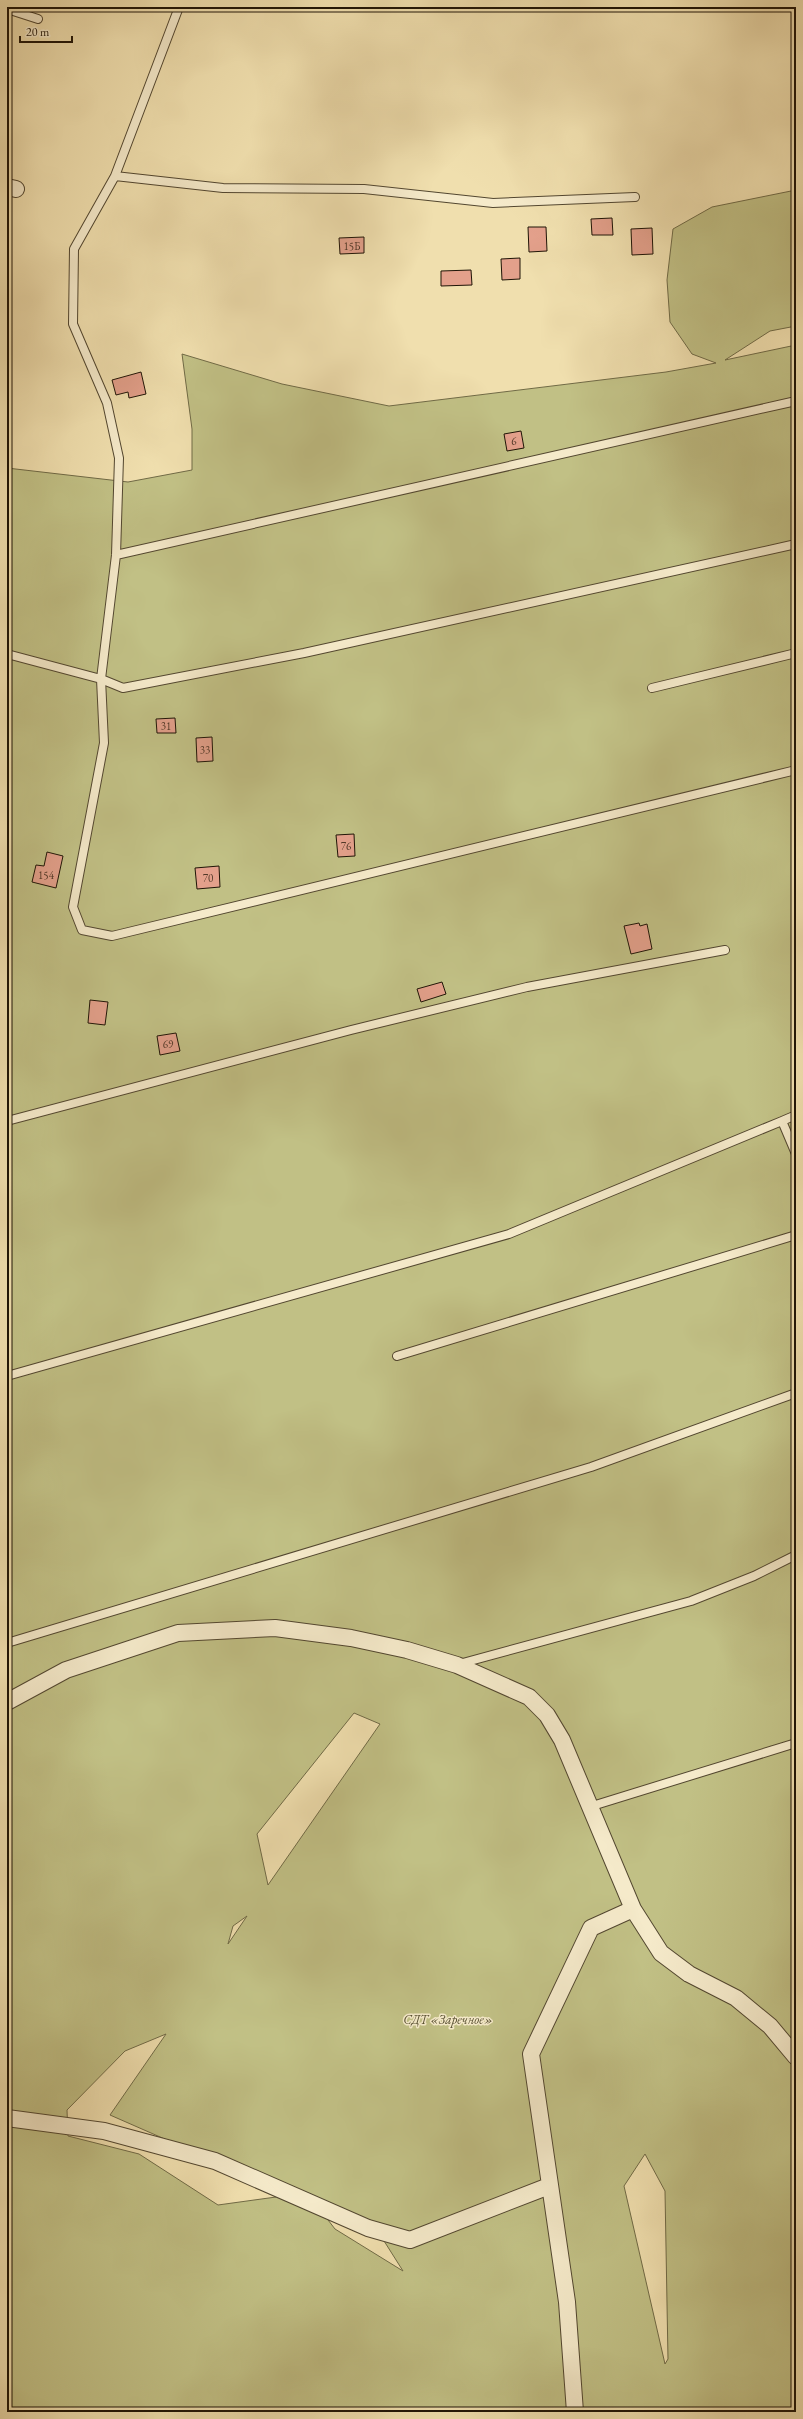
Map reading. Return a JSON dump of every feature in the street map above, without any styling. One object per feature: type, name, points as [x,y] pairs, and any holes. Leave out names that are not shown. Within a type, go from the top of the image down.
[{"type":"street","points":[[7,1702],[66,1670],[178,1633],[275,1628],[351,1638],[407,1650],[457,1665],[529,1698],[547,1715],[562,1740],[633,1909],[661,1953],[689,1974],[736,1998],[770,2026],[796,2057]]},
{"type":"street","points":[[575,2412],[567,2302],[531,2054],[591,1928],[633,1909]]},
{"type":"street","points":[[7,2118],[104,2131],[215,2161],[368,2228],[410,2240],[549,2186]]},
{"type":"lane","points":[[179,7],[115,176],[74,249],[73,324],[107,404],[119,458],[116,555],[101,679],[104,743],[73,907],[82,930],[112,936],[796,770]]},
{"type":"lane","points":[[7,10],[38,19]]},
{"type":"lane","points":[[115,176],[223,188],[364,189],[493,203],[635,197]]},
{"type":"lane","points":[[116,555],[796,401]]},
{"type":"lane","points":[[7,654],[101,679],[123,688],[304,653],[796,544]]},
{"type":"lane","points":[[652,688],[796,654]]},
{"type":"lane","points":[[7,1121],[351,1030],[527,987],[725,950]]},
{"type":"lane","points":[[7,1376],[509,1234],[796,1115]]},
{"type":"lane","points":[[782,1121],[796,1154]]},
{"type":"lane","points":[[397,1356],[796,1235]]},
{"type":"lane","points":[[7,1643],[591,1467],[796,1393]]},
{"type":"lane","points":[[457,1665],[691,1602],[754,1576],[796,1555]]},
{"type":"lane","points":[[589,1807],[796,1743]]},
{"type":"green space","name":"СДТ «Заречное»","points":[[796,190],[796,326],[770,331],[725,360],[796,345],[796,2412],[7,2412],[7,468],[128,482],[192,470],[192,429],[182,354],[282,384],[389,406],[666,372],[716,363],[692,354],[670,322],[667,280],[673,229],[712,207]],"holes":[[[354,1713],[380,1724],[268,1885],[257,1834]],[[247,1916],[228,1944],[233,1926]],[[166,2034],[110,2115],[274,2187],[276,2197],[218,2205],[139,2154],[68,2136],[67,2110],[125,2051]],[[645,2154],[665,2191],[668,2359],[665,2364],[624,2186]],[[318,2207],[379,2233],[403,2271],[335,2229]]]},
{"type":"building","points":[[612,218],[613,235],[592,235],[591,219]]},
{"type":"building","points":[[528,227],[546,227],[547,251],[529,252]]},
{"type":"building","points":[[652,228],[653,254],[632,255],[631,229]]},
{"type":"building","points":[[364,237],[364,253],[340,254],[339,238]]},
{"type":"building","points":[[520,258],[520,279],[502,280],[501,259]]},
{"type":"building","points":[[471,270],[472,285],[441,286],[441,271]]},
{"type":"building","points":[[141,372],[146,394],[129,398],[128,392],[116,395],[112,380]]},
{"type":"building","points":[[521,431],[524,448],[507,451],[504,434]]},
{"type":"building","points":[[175,718],[176,733],[157,733],[156,719]]},
{"type":"building","points":[[212,737],[213,761],[197,762],[196,738]]},
{"type":"building","points":[[354,834],[355,856],[338,857],[336,835]]},
{"type":"building","points":[[47,852],[63,856],[56,888],[32,882],[36,865],[44,866]]},
{"type":"building","points":[[219,866],[220,887],[197,889],[195,868]]},
{"type":"building","points":[[639,923],[640,926],[647,924],[652,949],[631,954],[624,926]]},
{"type":"building","points":[[442,982],[446,994],[421,1002],[417,989]]},
{"type":"building","points":[[90,1000],[108,1002],[105,1025],[88,1023]]},
{"type":"building","points":[[176,1033],[180,1051],[160,1055],[157,1036]]}]
